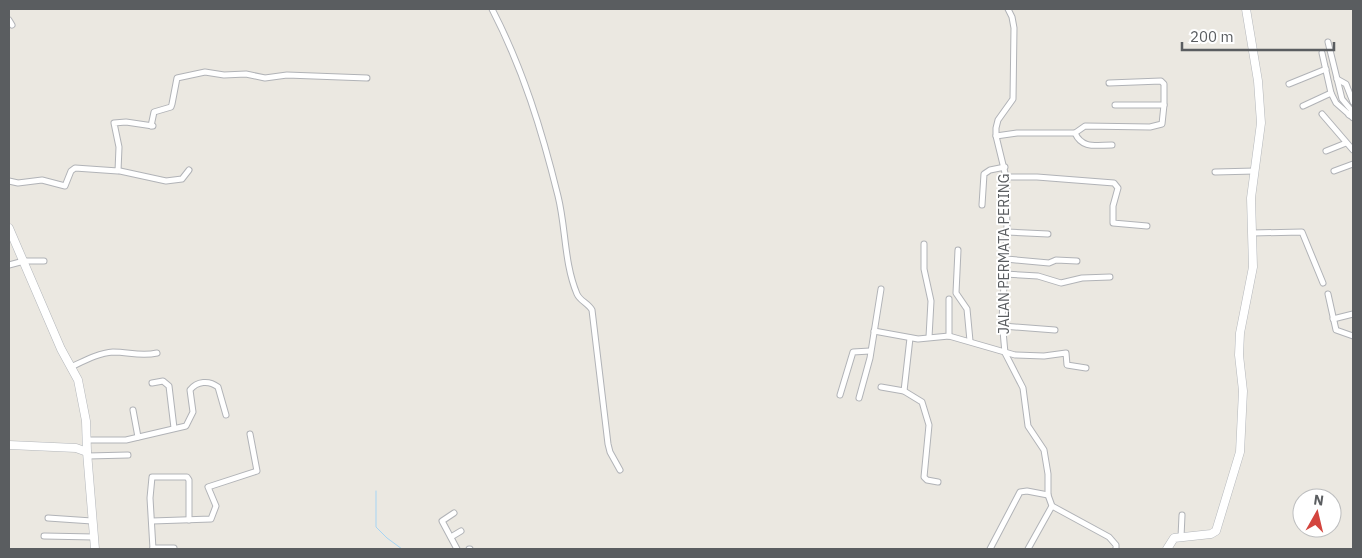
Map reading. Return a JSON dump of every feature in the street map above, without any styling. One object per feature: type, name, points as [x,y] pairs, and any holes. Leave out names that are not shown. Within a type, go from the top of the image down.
[{"type":"street","points":[[492,9],[523,76],[535,110],[559,198],[566,254],[577,294],[592,310],[608,444],[610,452],[620,470]]},
{"type":"street","points":[[1008,9],[1014,28],[1014,99],[998,120],[996,136],[1017,133],[1075,133],[1085,126],[1161,126],[1164,105],[1164,84],[1161,81],[1109,83]]},
{"type":"street","points":[[1167,549],[1171,540],[1210,534],[1220,526],[1240,452],[1243,391],[1240,333],[1253,267],[1251,198],[1261,123],[1258,81],[1246,9]]},
{"type":"street","points":[[1328,42],[1342,99],[1352,111],[1351,116]]},
{"type":"street","points":[[1322,54],[1331,93],[1336,103],[1351,116]]},
{"type":"street","points":[[1289,84],[1326,70]]},
{"type":"street","points":[[120,171],[119,147],[114,122],[152,126],[156,110],[171,107],[177,78],[197,73],[246,74],[265,78],[287,75],[367,78]]},
{"type":"street","points":[[1337,79],[1346,84],[1353,102]]},
{"type":"street","points":[[1303,106],[1331,93]]},
{"type":"street","points":[[1115,105],[1164,105]]},
{"type":"street","points":[[1322,114],[1353,150]]},
{"type":"street","points":[[1075,133],[1078,140],[1084,145],[1112,145]]},
{"type":"street","name":"JALAN PERMATA PERING","points":[[996,136],[1005,167],[1006,178],[1007,232],[1003,326],[1005,352],[1023,388],[1028,426],[1044,450],[1048,474],[1048,495],[1052,506]]},
{"type":"street","points":[[1326,151],[1346,143]]},
{"type":"street","points":[[1334,172],[1353,164]]},
{"type":"street","points":[[982,205],[984,174],[990,170],[1005,167]]},
{"type":"street","points":[[9,181],[18,183],[42,180],[64,186],[71,171],[75,168],[109,172],[120,171],[166,181],[182,179],[189,170]]},
{"type":"street","points":[[1215,172],[1255,172]]},
{"type":"street","points":[[1006,178],[1038,177],[1114,183],[1118,188],[1113,206],[1112,223],[1147,226]]},
{"type":"street","points":[[9,228],[60,349],[78,380],[88,440],[87,454],[95,549]]},
{"type":"street","points":[[1007,232],[1048,234]]},
{"type":"street","points":[[1252,233],[1302,232],[1323,283]]},
{"type":"street","points":[[924,244],[924,269],[931,301],[929,337]]},
{"type":"street","points":[[958,250],[956,293],[967,309],[970,341]]},
{"type":"street","points":[[1006,259],[1050,262],[1077,261]]},
{"type":"street","points":[[9,265],[24,261],[44,261]]},
{"type":"street","points":[[1006,274],[1038,276],[1060,283],[1082,278],[1110,276]]},
{"type":"street","points":[[859,398],[874,331],[880,289]]},
{"type":"street","points":[[1328,294],[1336,330],[1353,336]]},
{"type":"street","points":[[949,299],[949,336]]},
{"type":"street","points":[[1334,319],[1353,314]]},
{"type":"street","points":[[1003,326],[1055,330]]},
{"type":"street","points":[[874,331],[910,338],[949,336],[1005,352],[1044,356],[1063,352],[1066,353],[1067,365],[1086,368]]},
{"type":"street","points":[[904,390],[910,338]]},
{"type":"street","points":[[840,395],[853,352],[870,351]]},
{"type":"street","points":[[71,367],[108,353],[145,356],[157,353]]},
{"type":"street","points":[[152,383],[161,381],[169,386],[174,428]]},
{"type":"street","points":[[88,440],[126,440],[189,424],[193,412],[190,390],[202,382],[213,383],[218,387],[226,415]]},
{"type":"street","points":[[881,387],[904,390],[919,399],[923,405],[929,425],[924,477],[927,480],[938,482]]},
{"type":"street","points":[[134,410],[138,437]]},
{"type":"street","points":[[152,522],[209,519],[212,517],[216,506],[207,490],[209,486],[257,472],[250,434]]},
{"type":"street","points":[[9,445],[76,448],[87,454],[128,455]]},
{"type":"street","points":[[174,548],[153,549],[150,482],[153,476],[187,477],[189,480],[189,520]]},
{"type":"street","points":[[990,549],[1020,492],[1027,491],[1048,495]]},
{"type":"street","points":[[1028,549],[1052,506],[1109,537],[1116,545],[1116,549]]},
{"type":"street","points":[[454,514],[442,520],[457,549]]},
{"type":"street","points":[[1181,537],[1182,515]]},
{"type":"street","points":[[48,518],[92,521]]},
{"type":"street","points":[[451,537],[461,531]]},
{"type":"street","points":[[44,536],[94,537]]},
{"type":"waterway","points":[[376,491],[376,527],[402,549]]}]
